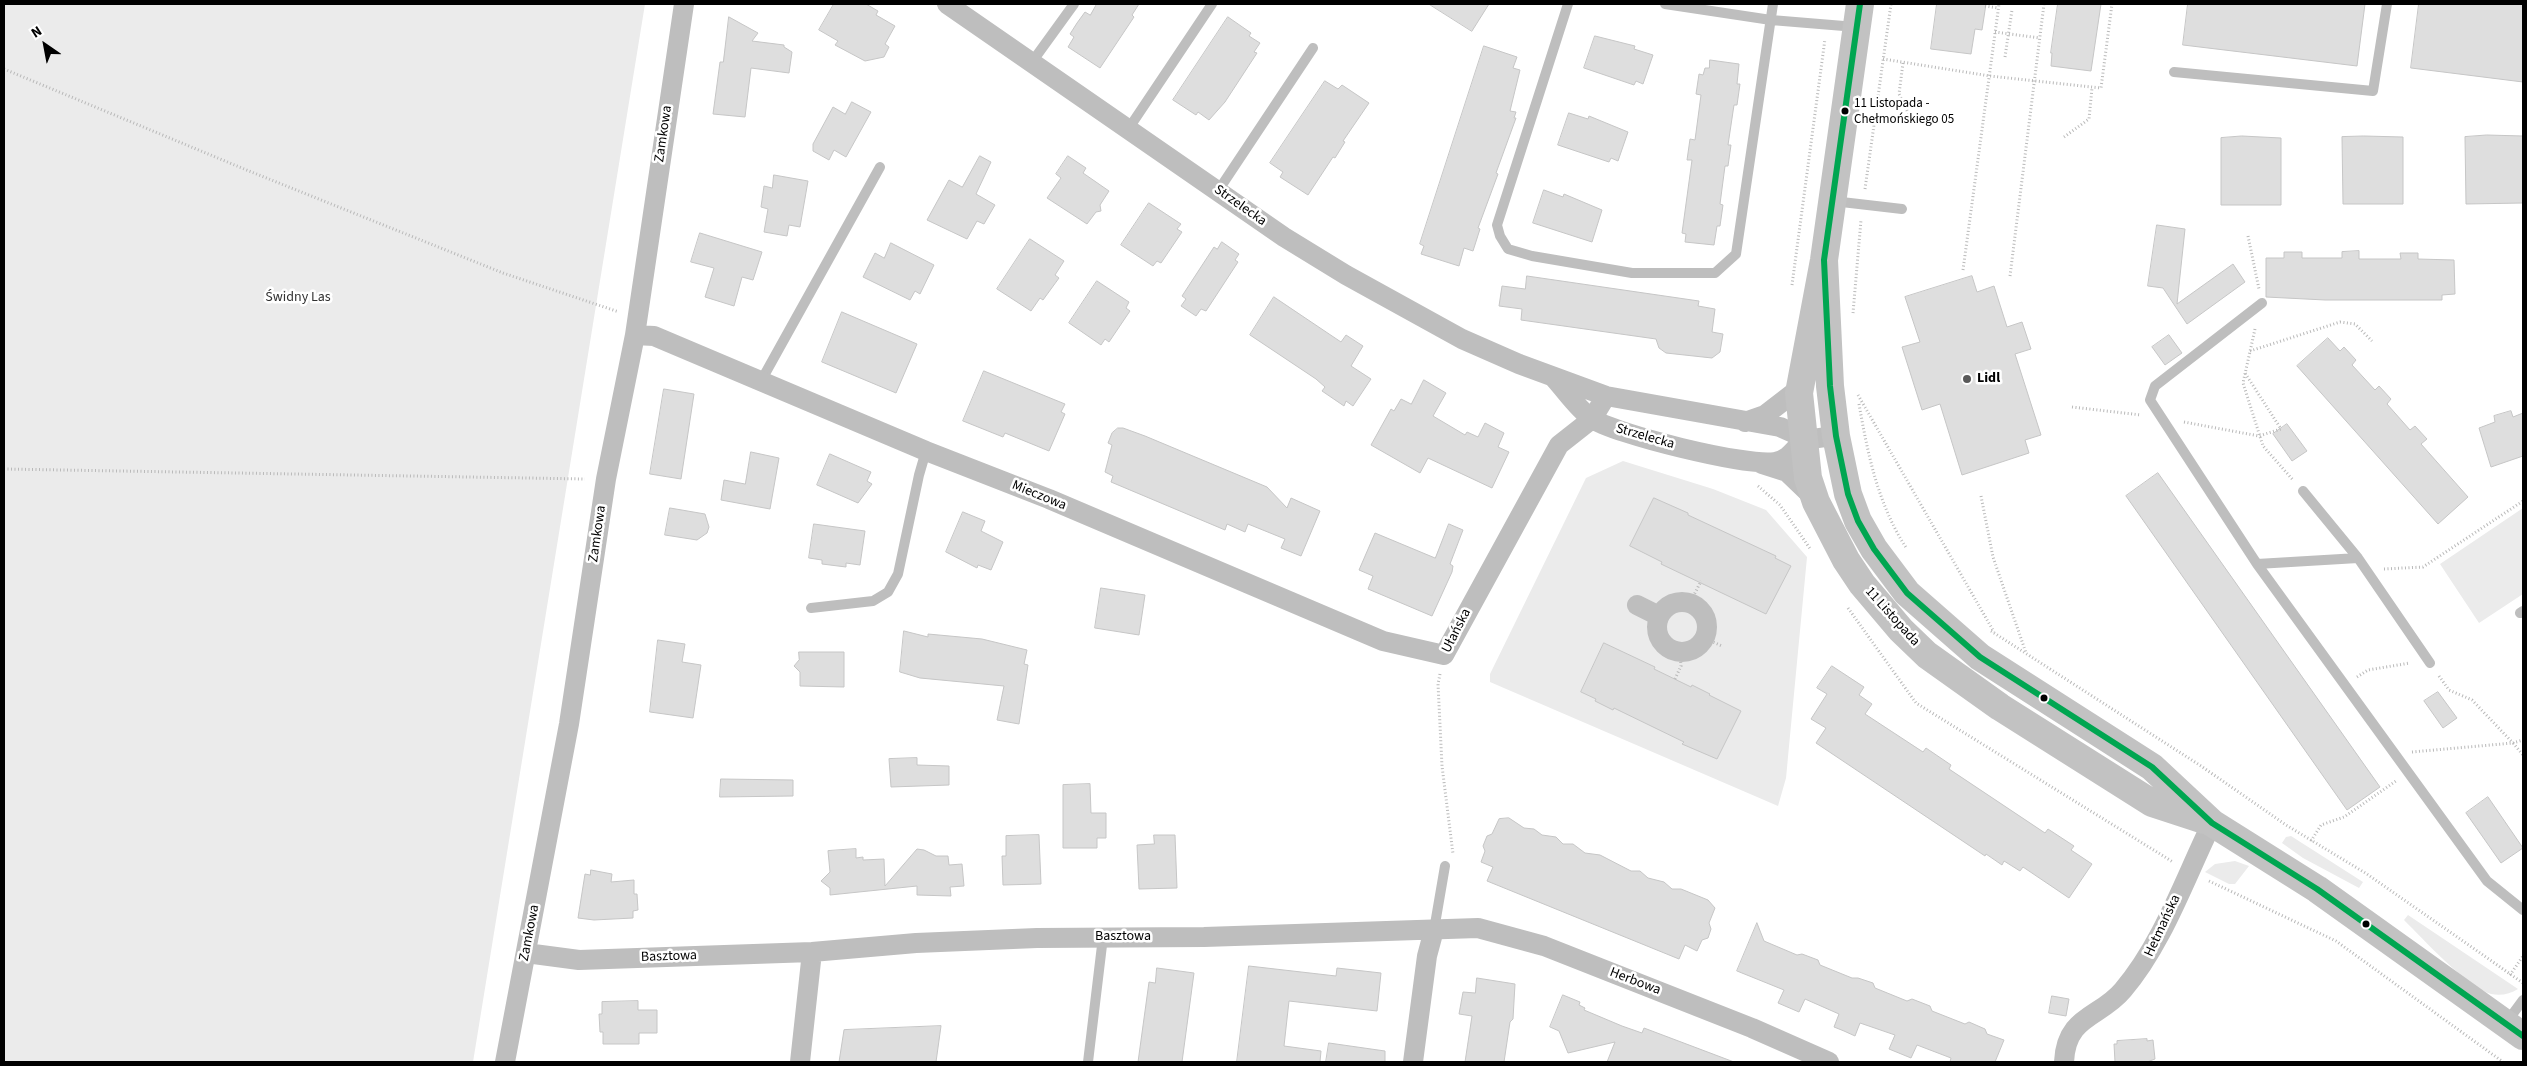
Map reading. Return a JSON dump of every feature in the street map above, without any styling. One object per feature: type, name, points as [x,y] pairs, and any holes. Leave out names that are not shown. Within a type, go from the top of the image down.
[{"type":"street","name":"Zamkowa","points":[[505,1062],[570,715],[606,479],[636,326],[684,4]]},
{"type":"street","name":"Strzelecka","points":[[947,4],[1218,191],[1346,275],[1462,339],[1606,396],[1780,427],[1798,435],[1804,441],[1796,450],[1782,460],[1758,463]]},
{"type":"street","name":"11 Listopada","points":[[1858,16],[1824,260],[1800,388],[1808,478],[1816,502],[1846,560],[1862,584],[1901,630],[1927,655],[1993,702],[2152,803],[2212,823]]},
{"type":"street","name":"11 Listopada","points":[[1824,260],[1830,386],[1836,436],[1848,494],[1858,521],[1874,549],[1907,593],[1980,657],[2152,767],[2212,823],[2318,889],[2515,1030]]},
{"type":"street","name":"Mieczowa","points":[[636,326],[654,336],[926,452],[1049,499],[1383,641],[1444,655]]},
{"type":"street","name":"Strzelecka","points":[[1552,375],[1592,419],[1616,429],[1687,449],[1758,463],[1788,472],[1816,502]]},
{"type":"street","points":[[1744,422],[1765,415],[1800,388]]},
{"type":"street","name":"Ułańska","points":[[1444,655],[1559,445],[1592,419],[1606,396]]},
{"type":"street","points":[[1804,441],[1836,436]]},
{"type":"street","points":[[1690,603],[1704,614],[1713,642],[1680,652],[1670,649],[1659,637],[1657,626],[1659,616],[1671,604],[1690,603]]},
{"type":"street","points":[[1637,605],[1659,616]]},
{"type":"street","name":"Hetmańska","points":[[2064,1062],[2064,1050],[2077,1024],[2122,992],[2149,958],[2212,823]]},
{"type":"street","name":"Herbowa","points":[[1434,930],[1478,928],[1544,946],[1752,1028],[1829,1062]]},
{"type":"street","points":[[1413,1062],[1427,956],[1434,930]]},
{"type":"street","name":"Basztowa","points":[[526,952],[579,960],[812,952],[916,943],[1434,930]]},
{"type":"street","points":[[800,1062],[812,952]]},
{"type":"lane","points":[[1032,62],[1074,4]]},
{"type":"lane","points":[[1128,128],[1212,4]]},
{"type":"lane","points":[[1568,4],[1497,225],[1500,236],[1508,248],[1532,256],[1632,273],[1715,273],[1736,254],[1773,4]]},
{"type":"lane","points":[[1665,4],[1771,20],[1827,24],[1858,16]]},
{"type":"lane","points":[[2174,72],[2373,91],[2387,4]]},
{"type":"lane","points":[[1218,191],[1313,48]]},
{"type":"lane","points":[[761,381],[880,167]]},
{"type":"lane","points":[[1831,201],[1902,209]]},
{"type":"lane","points":[[2262,303],[2155,386],[2150,400],[2257,564],[2487,881],[2523,910]]},
{"type":"lane","points":[[811,608],[873,601],[888,592],[898,574],[919,475],[926,452]]},
{"type":"lane","points":[[2303,491],[2358,558],[2429,661]]},
{"type":"lane","points":[[2257,564],[2358,558]]},
{"type":"lane","points":[[1434,930],[1450,864]]},
{"type":"lane","points":[[1088,1062],[1103,937]]},
{"type":"lane","points":[[2515,1030],[2523,1000]]},
{"type":"path","points":[[2010,276],[2044,4]]},
{"type":"path","points":[[1883,59],[1990,76],[2101,88],[2112,4]]},
{"type":"path","points":[[1963,270],[1999,6],[1985,6]]},
{"type":"path","points":[[2005,58],[2012,10]]},
{"type":"path","points":[[1791,292],[1827,24]]},
{"type":"path","points":[[1995,32],[2040,38]]},
{"type":"path","points":[[1903,62],[1899,94],[1913,123]]},
{"type":"path","points":[[4,69],[249,171],[636,326]]},
{"type":"path","points":[[2064,138],[2089,118],[2092,88]]},
{"type":"path","points":[[2248,236],[2258,282]]},
{"type":"path","points":[[2262,303],[2243,383],[2262,446],[2303,491]]},
{"type":"path","points":[[2250,351],[2340,322],[2355,324],[2372,341]]},
{"type":"path","points":[[2245,373],[2280,428],[2259,436]]},
{"type":"path","points":[[1909,551],[1898,535],[1880,495],[1867,451],[1858,395],[1994,633]]},
{"type":"path","points":[[1758,463],[1754,482],[1780,505],[1814,556]]},
{"type":"path","points":[[4,469],[606,479]]},
{"type":"path","points":[[1981,496],[1992,557],[2026,653]]},
{"type":"path","points":[[2366,570],[2423,567],[2523,501]]},
{"type":"path","points":[[1690,603],[1701,581]]},
{"type":"path","points":[[1846,605],[1916,703],[2188,871],[2336,942],[2503,1062]]},
{"type":"path","points":[[1986,629],[2201,766],[2311,841],[2367,874],[2523,983]]},
{"type":"path","points":[[1675,679],[1681,666],[1680,652]]},
{"type":"path","name":"Ułańska","points":[[1444,655],[1438,684],[1450,864]]},
{"type":"path","points":[[2368,670],[2429,661],[2449,690],[2472,700],[2523,754]]},
{"type":"path","points":[[2394,753],[2513,743],[2523,740]]},
{"type":"path","points":[[2311,841],[2321,825],[2344,817],[2408,772]]},
{"type":"path","points":[[2510,975],[2523,956]]},
{"type":"green space","name":"Świdny Las","points":[[4,4],[645,4],[473,1062],[4,1062]]},
{"type":"green space","points":[[1623,461],[1713,489],[1766,510],[1807,557],[1786,778],[1778,806],[1490,682],[1490,674],[1586,478]]},
{"type":"green space","points":[[2523,508],[2523,594],[2479,623],[2440,564]]},
{"type":"green space","points":[[2291,836],[2363,882],[2359,888],[2303,858],[2282,843],[2286,837]]},
{"type":"green space","points":[[2235,861],[2249,866],[2235,884],[2229,884],[2205,872],[2215,864]]},
{"type":"green space","points":[[2408,915],[2518,989],[2505,994],[2495,995],[2481,990],[2458,973],[2404,920]]},
{"type":"building","points":[[834,4],[866,4],[878,11],[876,15],[895,26],[885,44],[889,47],[884,57],[865,61],[835,45],[838,41],[819,30]]},
{"type":"building","points":[[1097,4],[1139,4],[1132,15],[1134,17],[1100,68],[1068,47],[1074,37],[1070,34],[1077,23],[1085,12],[1090,15]]},
{"type":"building","points":[[1429,4],[1489,4],[1472,31]]},
{"type":"building","points":[[1937,4],[1986,4],[1982,30],[1975,29],[1971,54],[1931,49]]},
{"type":"building","points":[[2058,4],[2101,4],[2091,71],[2051,66]]},
{"type":"building","points":[[2188,4],[2365,4],[2357,66],[2183,45]]},
{"type":"building","points":[[2419,4],[2523,4],[2523,82],[2411,68]]},
{"type":"building","points":[[729,17],[758,33],[752,41],[784,45],[784,47],[792,52],[789,73],[751,68],[745,117],[713,114],[720,62],[723,62]]},
{"type":"building","points":[[1228,17],[1251,33],[1249,36],[1260,43],[1254,52],[1257,53],[1225,102],[1209,120],[1198,112],[1196,115],[1173,100]]},
{"type":"building","points":[[1595,36],[1635,46],[1634,49],[1653,55],[1643,84],[1636,81],[1634,85],[1584,68]]},
{"type":"building","points":[[1484,46],[1517,57],[1513,68],[1520,70],[1510,111],[1516,112],[1514,118],[1516,118],[1478,228],[1480,229],[1473,251],[1464,248],[1459,266],[1421,254],[1424,246],[1420,244]]},
{"type":"building","points":[[1710,60],[1739,64],[1737,84],[1740,84],[1737,105],[1734,105],[1728,145],[1731,145],[1728,166],[1725,166],[1720,204],[1723,205],[1720,226],[1717,226],[1714,245],[1685,242],[1686,234],[1682,233],[1692,160],[1687,160],[1690,139],[1695,140],[1701,95],[1696,94],[1699,74],[1703,75],[1705,68],[1709,68]]},
{"type":"building","points":[[1325,81],[1338,89],[1342,85],[1369,103],[1343,141],[1345,142],[1335,158],[1333,157],[1308,195],[1280,177],[1283,172],[1270,163]]},
{"type":"building","points":[[852,102],[871,112],[846,157],[834,150],[829,160],[813,151],[813,144],[833,107],[845,114]]},
{"type":"building","points":[[1569,113],[1588,119],[1589,116],[1628,132],[1618,161],[1611,158],[1609,162],[1558,145]]},
{"type":"building","points":[[2487,135],[2523,136],[2523,203],[2466,204],[2465,137]]},
{"type":"building","points":[[2242,136],[2281,138],[2281,205],[2221,205],[2221,138]]},
{"type":"building","points":[[2342,137],[2403,137],[2403,204],[2343,204]]},
{"type":"building","points":[[980,156],[991,162],[976,194],[995,205],[984,224],[977,221],[967,239],[927,220],[949,180],[962,187]]},
{"type":"building","points":[[1068,156],[1086,168],[1083,173],[1109,191],[1100,205],[1101,211],[1096,212],[1087,224],[1047,198],[1061,178],[1056,174]]},
{"type":"building","points":[[774,175],[808,181],[800,227],[789,225],[787,236],[764,232],[768,209],[761,207],[764,186],[772,188]]},
{"type":"building","points":[[1544,190],[1563,197],[1564,194],[1602,210],[1592,242],[1533,223]]},
{"type":"building","points":[[1149,203],[1181,224],[1177,229],[1182,232],[1161,263],[1157,261],[1153,266],[1121,245]]},
{"type":"building","points":[[2157,225],[2185,229],[2177,304],[2233,264],[2245,282],[2187,324],[2163,288],[2148,286]]},
{"type":"building","points":[[700,233],[762,252],[753,280],[742,277],[734,306],[705,297],[714,268],[691,262]]},
{"type":"building","points":[[1030,239],[1064,261],[1055,275],[1059,278],[1043,300],[1040,298],[1031,311],[997,289]]},
{"type":"building","points":[[1222,242],[1239,254],[1235,260],[1238,262],[1206,311],[1201,309],[1196,316],[1181,306],[1186,299],[1182,296],[1214,247],[1217,249]]},
{"type":"building","points":[[891,243],[934,265],[920,294],[915,291],[910,300],[863,277],[875,253],[884,258]]},
{"type":"building","points":[[2359,251],[2359,259],[2401,259],[2400,253],[2418,253],[2418,259],[2454,260],[2455,294],[2442,295],[2442,300],[2325,300],[2266,297],[2266,258],[2284,258],[2284,252],[2302,252],[2302,258],[2342,258],[2342,252]]},
{"type":"building","points":[[1527,276],[1699,301],[1698,306],[1715,309],[1712,332],[1723,334],[1720,352],[1712,358],[1666,353],[1659,348],[1656,339],[1521,320],[1522,309],[1499,306],[1502,286],[1525,289]]},
{"type":"building","name":"Lidl","points":[[1972,276],[1977,292],[1994,286],[2007,327],[2022,322],[2031,349],[2015,354],[2041,435],[2025,440],[2029,453],[1962,475],[1940,404],[1922,410],[1902,347],[1920,342],[1905,297]]},
{"type":"building","points":[[1097,281],[1129,302],[1126,308],[1130,311],[1109,342],[1105,339],[1101,345],[1069,323]]},
{"type":"building","points":[[1274,297],[1341,342],[1346,335],[1363,346],[1351,366],[1371,379],[1353,406],[1346,401],[1344,406],[1322,391],[1325,387],[1316,379],[1250,335]]},
{"type":"building","points":[[842,312],[917,344],[896,393],[822,362]]},
{"type":"building","points":[[2169,335],[2182,353],[2165,365],[2152,347]]},
{"type":"building","points":[[2328,338],[2340,351],[2344,347],[2356,360],[2352,365],[2375,390],[2379,386],[2391,399],[2387,404],[2410,430],[2415,426],[2427,439],[2421,444],[2468,497],[2438,524],[2297,366]]},
{"type":"building","points":[[984,371],[1065,404],[1061,412],[1065,414],[1049,451],[1005,433],[1003,437],[963,421]]},
{"type":"building","points":[[1424,380],[1446,393],[1433,416],[1465,435],[1467,432],[1478,437],[1485,423],[1504,433],[1498,447],[1509,452],[1492,488],[1428,458],[1420,473],[1371,445],[1391,409],[1394,411],[1401,399],[1411,404]]},
{"type":"building","points":[[664,389],[694,394],[681,479],[650,474]]},
{"type":"building","points":[[2511,411],[2513,417],[2523,413],[2523,456],[2491,467],[2479,428],[2495,422],[2494,416]]},
{"type":"building","points":[[2287,424],[2307,451],[2292,461],[2273,434]]},
{"type":"building","points":[[1118,428],[1145,436],[1267,487],[1287,508],[1291,498],[1320,511],[1301,556],[1281,548],[1285,539],[1248,524],[1245,532],[1227,524],[1225,530],[1111,482],[1113,476],[1105,472],[1112,445],[1108,443],[1112,433]]},
{"type":"building","points":[[751,452],[779,458],[770,509],[721,500],[724,480],[745,484]]},
{"type":"building","points":[[830,454],[871,472],[867,481],[872,484],[858,503],[817,485]]},
{"type":"building","points":[[2158,473],[2380,787],[2347,810],[2126,496]]},
{"type":"building","points":[[1654,498],[1776,556],[1775,558],[1791,566],[1766,614],[1661,564],[1662,562],[1630,546]]},
{"type":"building","points":[[670,508],[705,514],[709,527],[707,533],[697,540],[665,535]]},
{"type":"building","points":[[963,512],[985,521],[981,531],[1003,542],[991,570],[978,565],[977,568],[946,552]]},
{"type":"building","points":[[814,524],[865,531],[860,565],[846,563],[846,567],[822,564],[822,560],[809,558]]},
{"type":"building","points":[[1449,524],[1463,530],[1450,564],[1453,566],[1452,572],[1432,616],[1368,589],[1373,576],[1359,570],[1375,533],[1435,558]]},
{"type":"building","points":[[1101,588],[1145,595],[1139,635],[1095,628]]},
{"type":"building","points":[[904,631],[928,637],[928,634],[982,639],[1027,650],[1024,664],[1028,665],[1019,724],[997,720],[1004,686],[920,678],[900,672]]},
{"type":"building","points":[[658,640],[685,644],[682,662],[701,665],[693,718],[650,712]]},
{"type":"building","points":[[1604,643],[1655,667],[1654,669],[1691,687],[1692,685],[1741,711],[1717,759],[1682,744],[1684,742],[1614,708],[1613,710],[1581,692]]},
{"type":"building","points":[[799,652],[844,652],[844,687],[800,686],[800,672],[794,666],[799,660]]},
{"type":"building","points":[[1832,666],[1864,687],[1859,695],[1872,704],[1865,714],[1923,752],[1926,748],[1951,765],[1949,769],[2045,833],[2048,829],[2074,846],[2071,850],[2092,864],[2069,898],[2023,867],[2020,871],[2004,861],[2002,865],[1986,854],[1985,856],[1816,743],[1826,728],[1811,719],[1827,694],[1817,688]]},
{"type":"building","points":[[2438,692],[2457,718],[2443,728],[2424,701]]},
{"type":"building","points":[[917,758],[917,765],[949,766],[949,785],[891,787],[889,759]]},
{"type":"building","points":[[721,779],[793,780],[793,796],[720,797]]},
{"type":"building","points":[[1090,784],[1091,813],[1106,813],[1106,838],[1097,838],[1097,848],[1063,848],[1063,785]]},
{"type":"building","points":[[2488,797],[2523,848],[2501,863],[2466,813]]},
{"type":"building","points":[[1509,818],[1524,828],[1534,829],[1542,835],[1556,837],[1563,844],[1573,844],[1585,853],[1600,855],[1631,871],[1640,871],[1648,878],[1664,882],[1672,889],[1681,889],[1708,900],[1715,908],[1709,923],[1711,929],[1708,938],[1702,940],[1697,951],[1685,945],[1679,959],[1487,881],[1493,867],[1481,862],[1485,851],[1483,846],[1487,836],[1492,834],[1499,819]]},
{"type":"building","points":[[1039,835],[1041,884],[1003,885],[1002,856],[1006,856],[1006,836]]},
{"type":"building","points":[[1154,835],[1175,835],[1177,888],[1139,889],[1137,845],[1154,844]]},
{"type":"building","points":[[856,849],[856,858],[863,857],[863,860],[884,859],[885,886],[917,849],[936,856],[948,856],[949,865],[962,864],[964,886],[950,887],[951,896],[917,895],[917,886],[830,895],[830,888],[821,881],[830,872],[828,851]]},
{"type":"building","points":[[591,870],[612,874],[611,882],[634,880],[634,894],[637,894],[638,910],[633,911],[633,918],[594,920],[578,918],[585,874],[590,875]]},
{"type":"building","points":[[1757,923],[1764,941],[1797,955],[1802,954],[1818,960],[1820,965],[1852,978],[1873,983],[1875,988],[1907,1001],[1912,999],[1930,1006],[1932,1011],[1965,1024],[1969,1022],[1985,1029],[1987,1034],[2004,1040],[1995,1062],[1950,1062],[1951,1058],[1917,1045],[1911,1058],[1889,1049],[1895,1035],[1860,1023],[1855,1036],[1834,1027],[1839,1014],[1805,999],[1799,1012],[1778,1003],[1784,990],[1737,971]]},
{"type":"building","points":[[1249,966],[1336,976],[1337,968],[1381,973],[1377,1011],[1289,1001],[1284,1046],[1321,1051],[1320,1062],[1237,1062]]},
{"type":"building","points":[[1157,968],[1194,973],[1182,1062],[1138,1062],[1149,982],[1155,983]]},
{"type":"building","points":[[1477,978],[1515,984],[1513,1019],[1510,1022],[1504,1062],[1465,1062],[1472,1016],[1459,1014],[1463,992],[1475,993]]},
{"type":"building","points":[[1563,995],[1580,1002],[1579,1005],[1585,1008],[1584,1010],[1622,1026],[1642,1033],[1644,1028],[1734,1062],[1607,1062],[1615,1042],[1568,1053],[1559,1031],[1550,1027]]},
{"type":"building","points":[[2052,996],[2069,999],[2066,1016],[2049,1013]]},
{"type":"building","points":[[638,1001],[638,1010],[657,1010],[657,1033],[639,1033],[639,1044],[603,1044],[603,1032],[600,1032],[599,1014],[602,1014],[602,1002]]},
{"type":"building","points":[[941,1026],[936,1062],[839,1062],[844,1030]]},
{"type":"building","points":[[2147,1039],[2147,1041],[2153,1040],[2155,1059],[2147,1062],[2115,1062],[2114,1044],[2117,1044],[2117,1041]]},
{"type":"building","points":[[1329,1043],[1385,1051],[1385,1062],[1326,1062]]},
{"type":"transit line","points":[[1860,4],[1824,260],[1830,386],[1836,436],[1848,494],[1858,521],[1874,549],[1907,593],[1980,657],[2152,767],[2212,823],[2317,889],[2523,1036]]},
{"type":"place","name":"11 Listopada - Chełmońskiego 05","points":[[1845,111]]},
{"type":"place","name":"Lidl","points":[[1967,379]]}]
